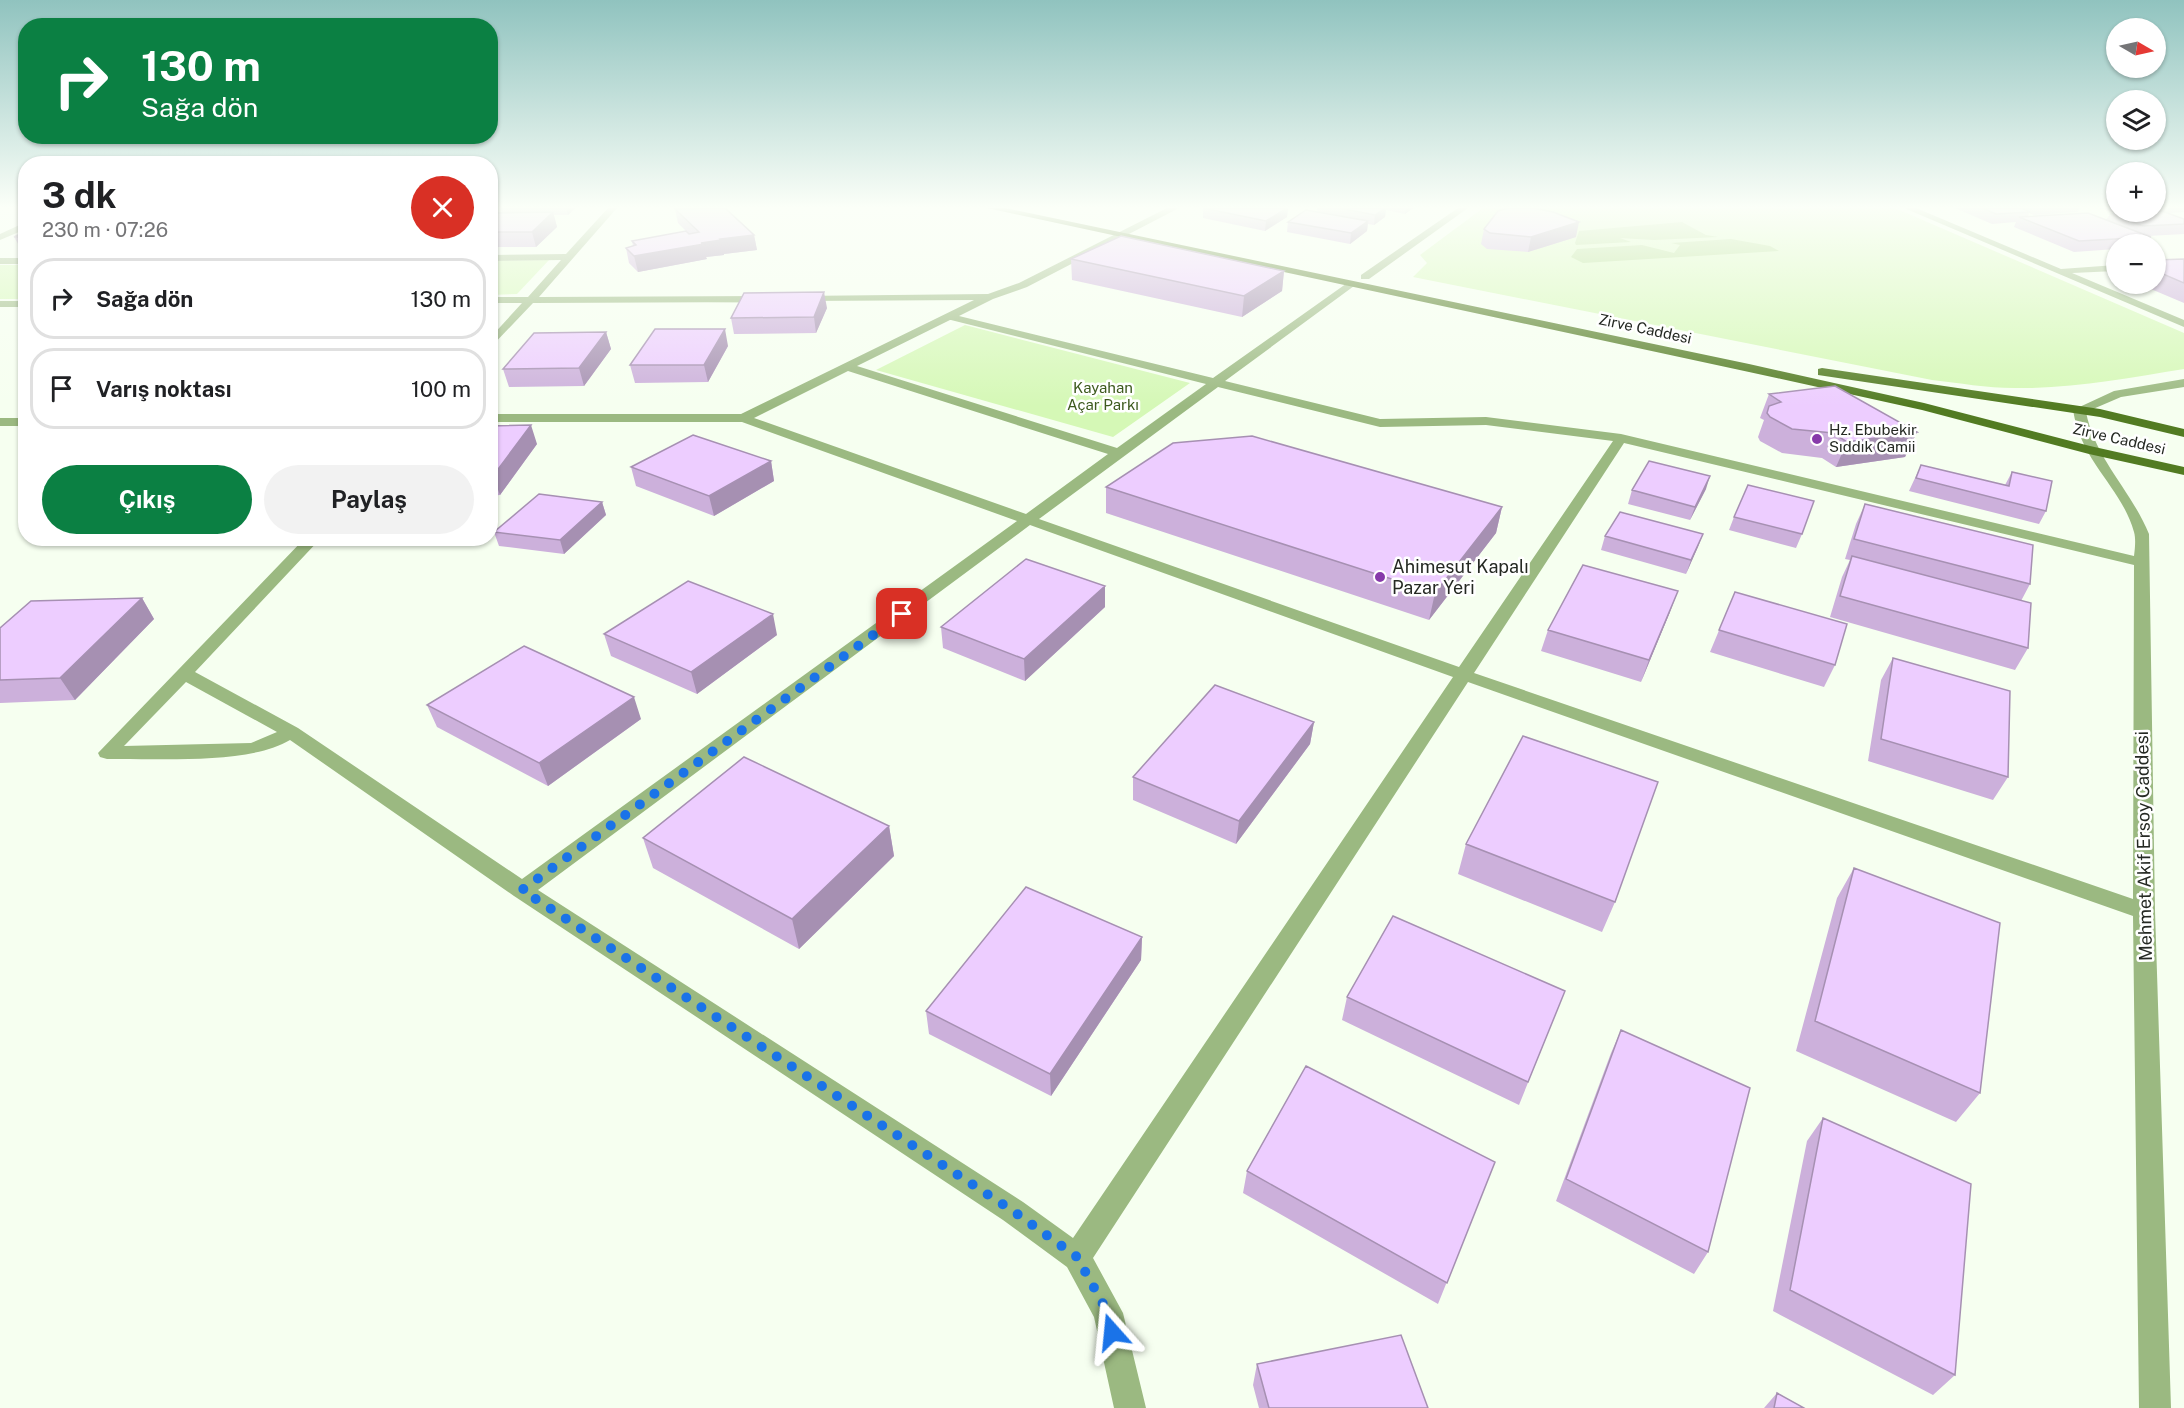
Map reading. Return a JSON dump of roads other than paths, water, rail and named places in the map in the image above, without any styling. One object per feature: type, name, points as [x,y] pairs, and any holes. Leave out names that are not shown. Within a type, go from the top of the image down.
[{"type":"main road","name":"Zirve Caddesi","points":[[1302,274],[1913,404],[2089,450],[2184,471]]},
{"type":"main road","name":"Zirve Caddesi","points":[[1349,274],[1851,378],[2079,410],[2184,433]]},
{"type":"street","points":[[498,336],[554,274]]},
{"type":"street","points":[[1005,290],[1009,281],[1023,274]]},
{"type":"street","points":[[743,417],[951,318],[989,297],[1046,274]]},
{"type":"street","points":[[1365,277],[1370,274]]},
{"type":"street","points":[[2067,274],[2184,324]]},
{"type":"street","points":[[522,890],[1121,454],[1350,284]]},
{"type":"street","points":[[789,298],[989,297]]},
{"type":"street","points":[[498,300],[778,299]]},
{"type":"street","points":[[0,304],[18,304]]},
{"type":"street","points":[[951,318],[1380,423],[1409,425],[1463,420],[1486,421],[1621,438],[2142,562]]},
{"type":"street","points":[[847,367],[1121,454]]},
{"type":"street","points":[[2079,410],[2118,394],[2184,383]]},
{"type":"street","name":"Mehmet Akif Ersoy Caddesi","points":[[2079,410],[2080,425],[2089,450],[2138,523],[2142,534],[2144,911],[2155,1408]]},
{"type":"street","points":[[498,418],[743,417],[1464,675],[2144,911]]},
{"type":"street","points":[[0,422],[18,422]]},
{"type":"street","points":[[1077,1257],[1621,438]]},
{"type":"street","points":[[291,732],[272,743],[252,748],[107,753],[306,546]]},
{"type":"street","points":[[185,674],[291,732],[522,890],[1013,1211],[1077,1257],[1108,1313],[1130,1408]]},
{"type":"place","name":"Hz. Ebubekir Sıddık Camii","points":[[1817,439]]},
{"type":"place","name":"Ahimesut Kapalı Pazar Yeri","points":[[1380,577]]},
{"type":"park label","name":"Kayahan Açar Parkı","points":[[1103,396]]}]
